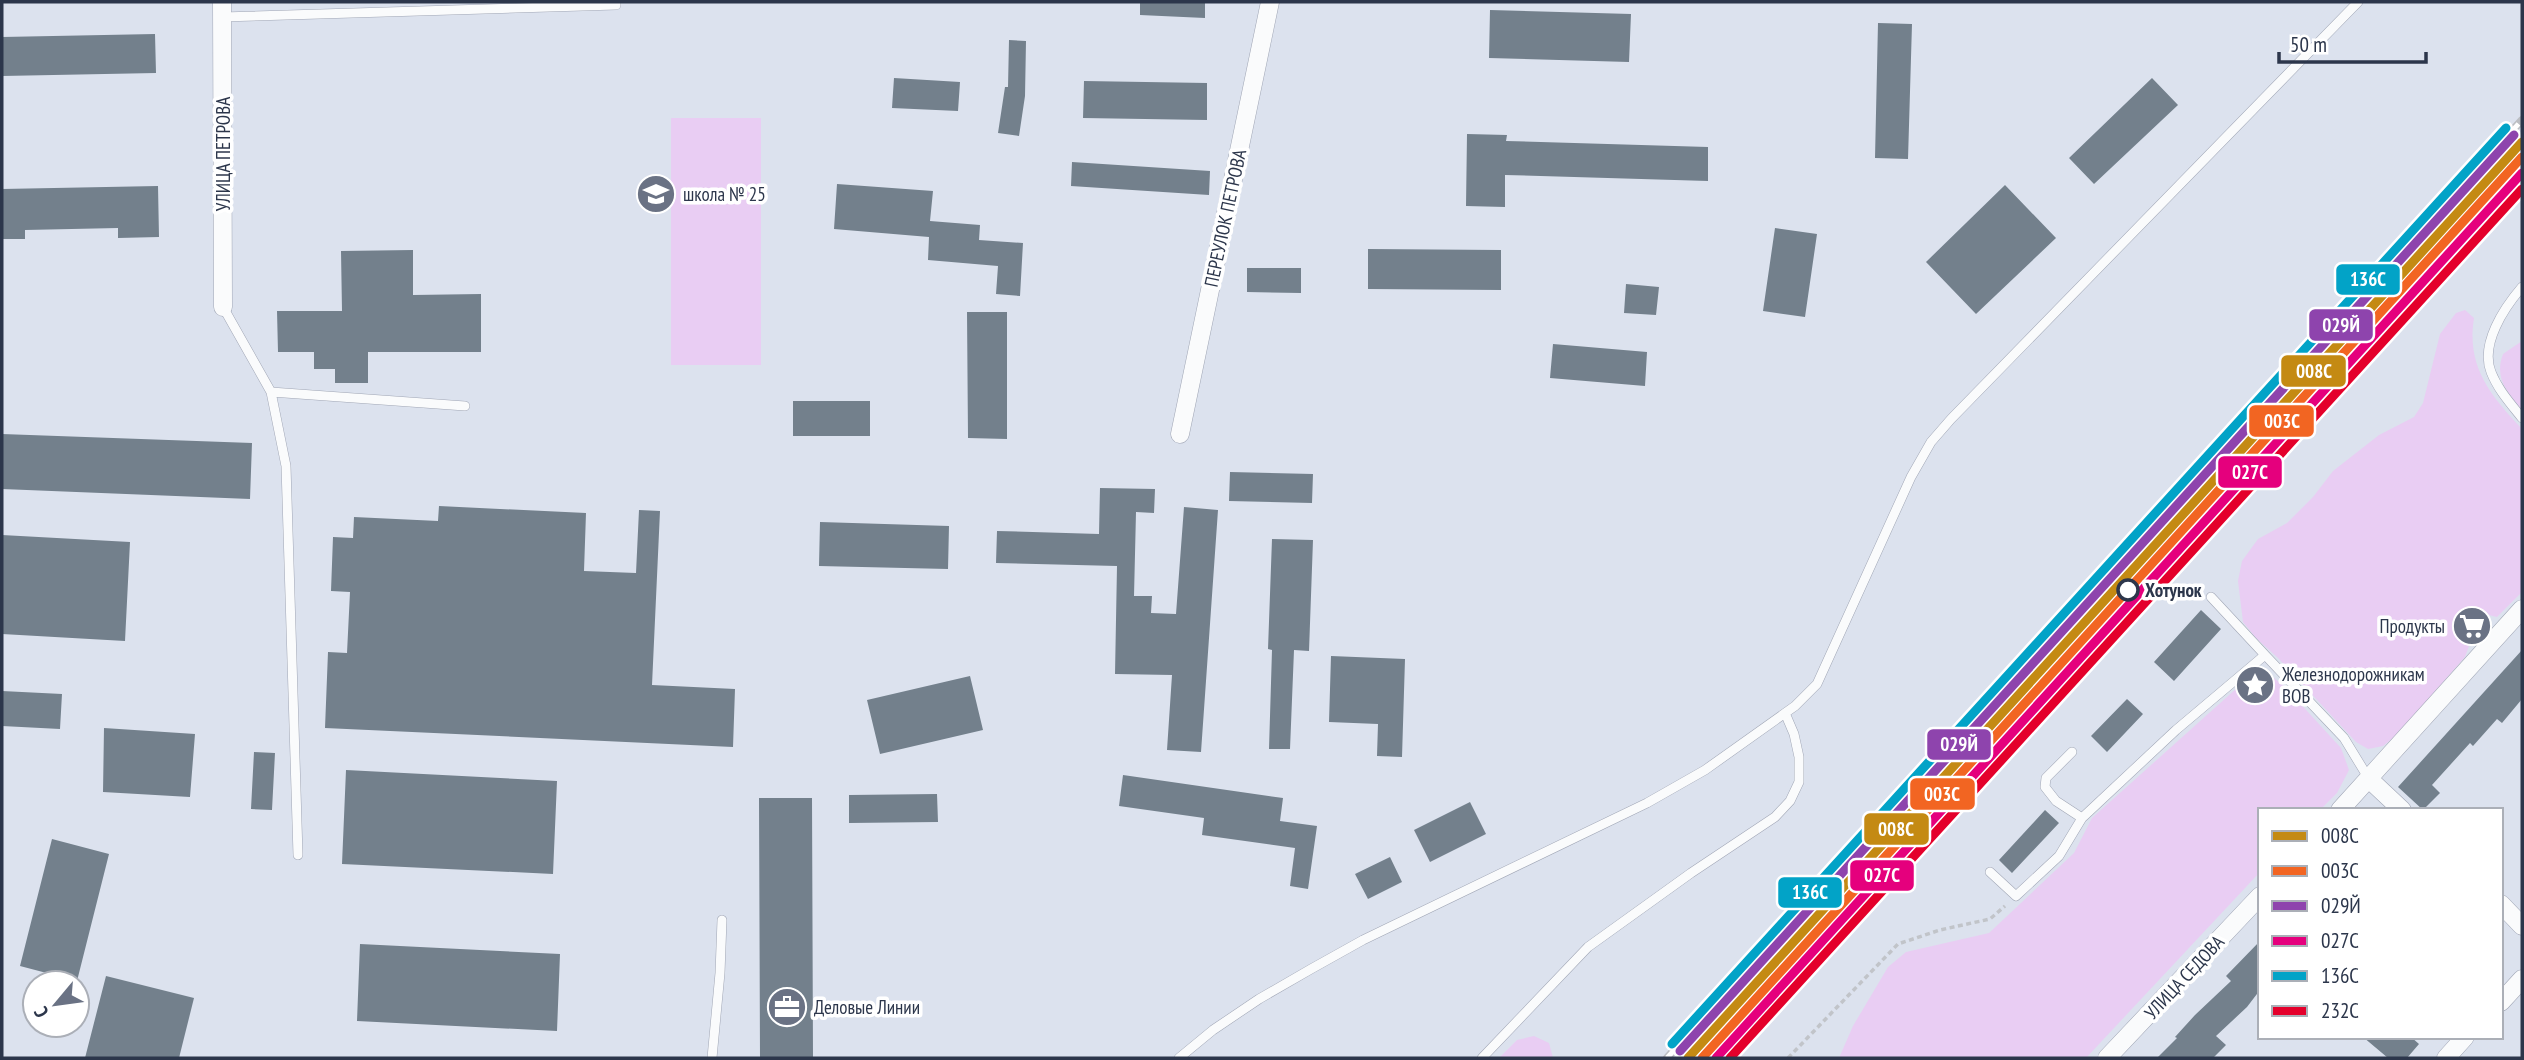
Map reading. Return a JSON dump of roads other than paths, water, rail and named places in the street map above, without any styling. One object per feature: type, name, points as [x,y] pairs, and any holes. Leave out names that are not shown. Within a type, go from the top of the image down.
[{"type":"street","name":"ПЕРЕУЛОК ПЕТРОВА","points":[[1180,434],[1270,2]]},
{"type":"street","name":"УЛИЦА ПЕТРОВА","points":[[222,10],[223,307]]},
{"type":"street","points":[[2342,808],[2522,608]]},
{"type":"street","points":[[2369,779],[2400,808]]},
{"type":"street","name":"УЛИЦА СЕДОВА","points":[[2107,1058],[2258,898]]},
{"type":"street","points":[[2503,906],[2522,926]]},
{"type":"street","points":[[2503,1000],[2522,979]]},
{"type":"street","points":[[2446,1058],[2463,1039]]},
{"type":"lane","points":[[222,10],[617,5],[617,2]]},
{"type":"lane","points":[[1179,1058],[1213,1030],[1301,975],[1363,940],[1647,803],[1705,770],[1785,713],[1816,684],[1881,540],[1931,442],[2358,2]]},
{"type":"lane","points":[[2522,287],[2498,322],[2488,351],[2490,370],[2522,418]]},
{"type":"lane","points":[[223,307],[271,392],[286,466],[298,855]]},
{"type":"lane","points":[[271,392],[466,406]]},
{"type":"lane","points":[[2211,597],[2344,738],[2369,779]]},
{"type":"lane","points":[[1990,872],[2016,896],[2059,856],[2082,818],[2176,730],[2265,655]]},
{"type":"lane","points":[[1482,1058],[1588,947],[1775,817],[1790,801],[1799,782],[1799,757],[1794,734],[1785,713]]},
{"type":"lane","points":[[2072,752],[2046,778],[2045,787],[2056,801],[2082,818]]},
{"type":"lane","points":[[712,1058],[722,920]]},
{"type":"railway","points":[[1667,1058],[2522,120]]},
{"type":"place","name":"школа № 25","points":[[656,194]]},
{"type":"place","name":"Хотунок","points":[[2128,590]]},
{"type":"place","name":"Продукты","points":[[2472,626]]},
{"type":"place","name":"Железнодорожникам ВОВ","points":[[2255,685]]},
{"type":"place","name":"Деловые Линии","points":[[787,1007]]}]
